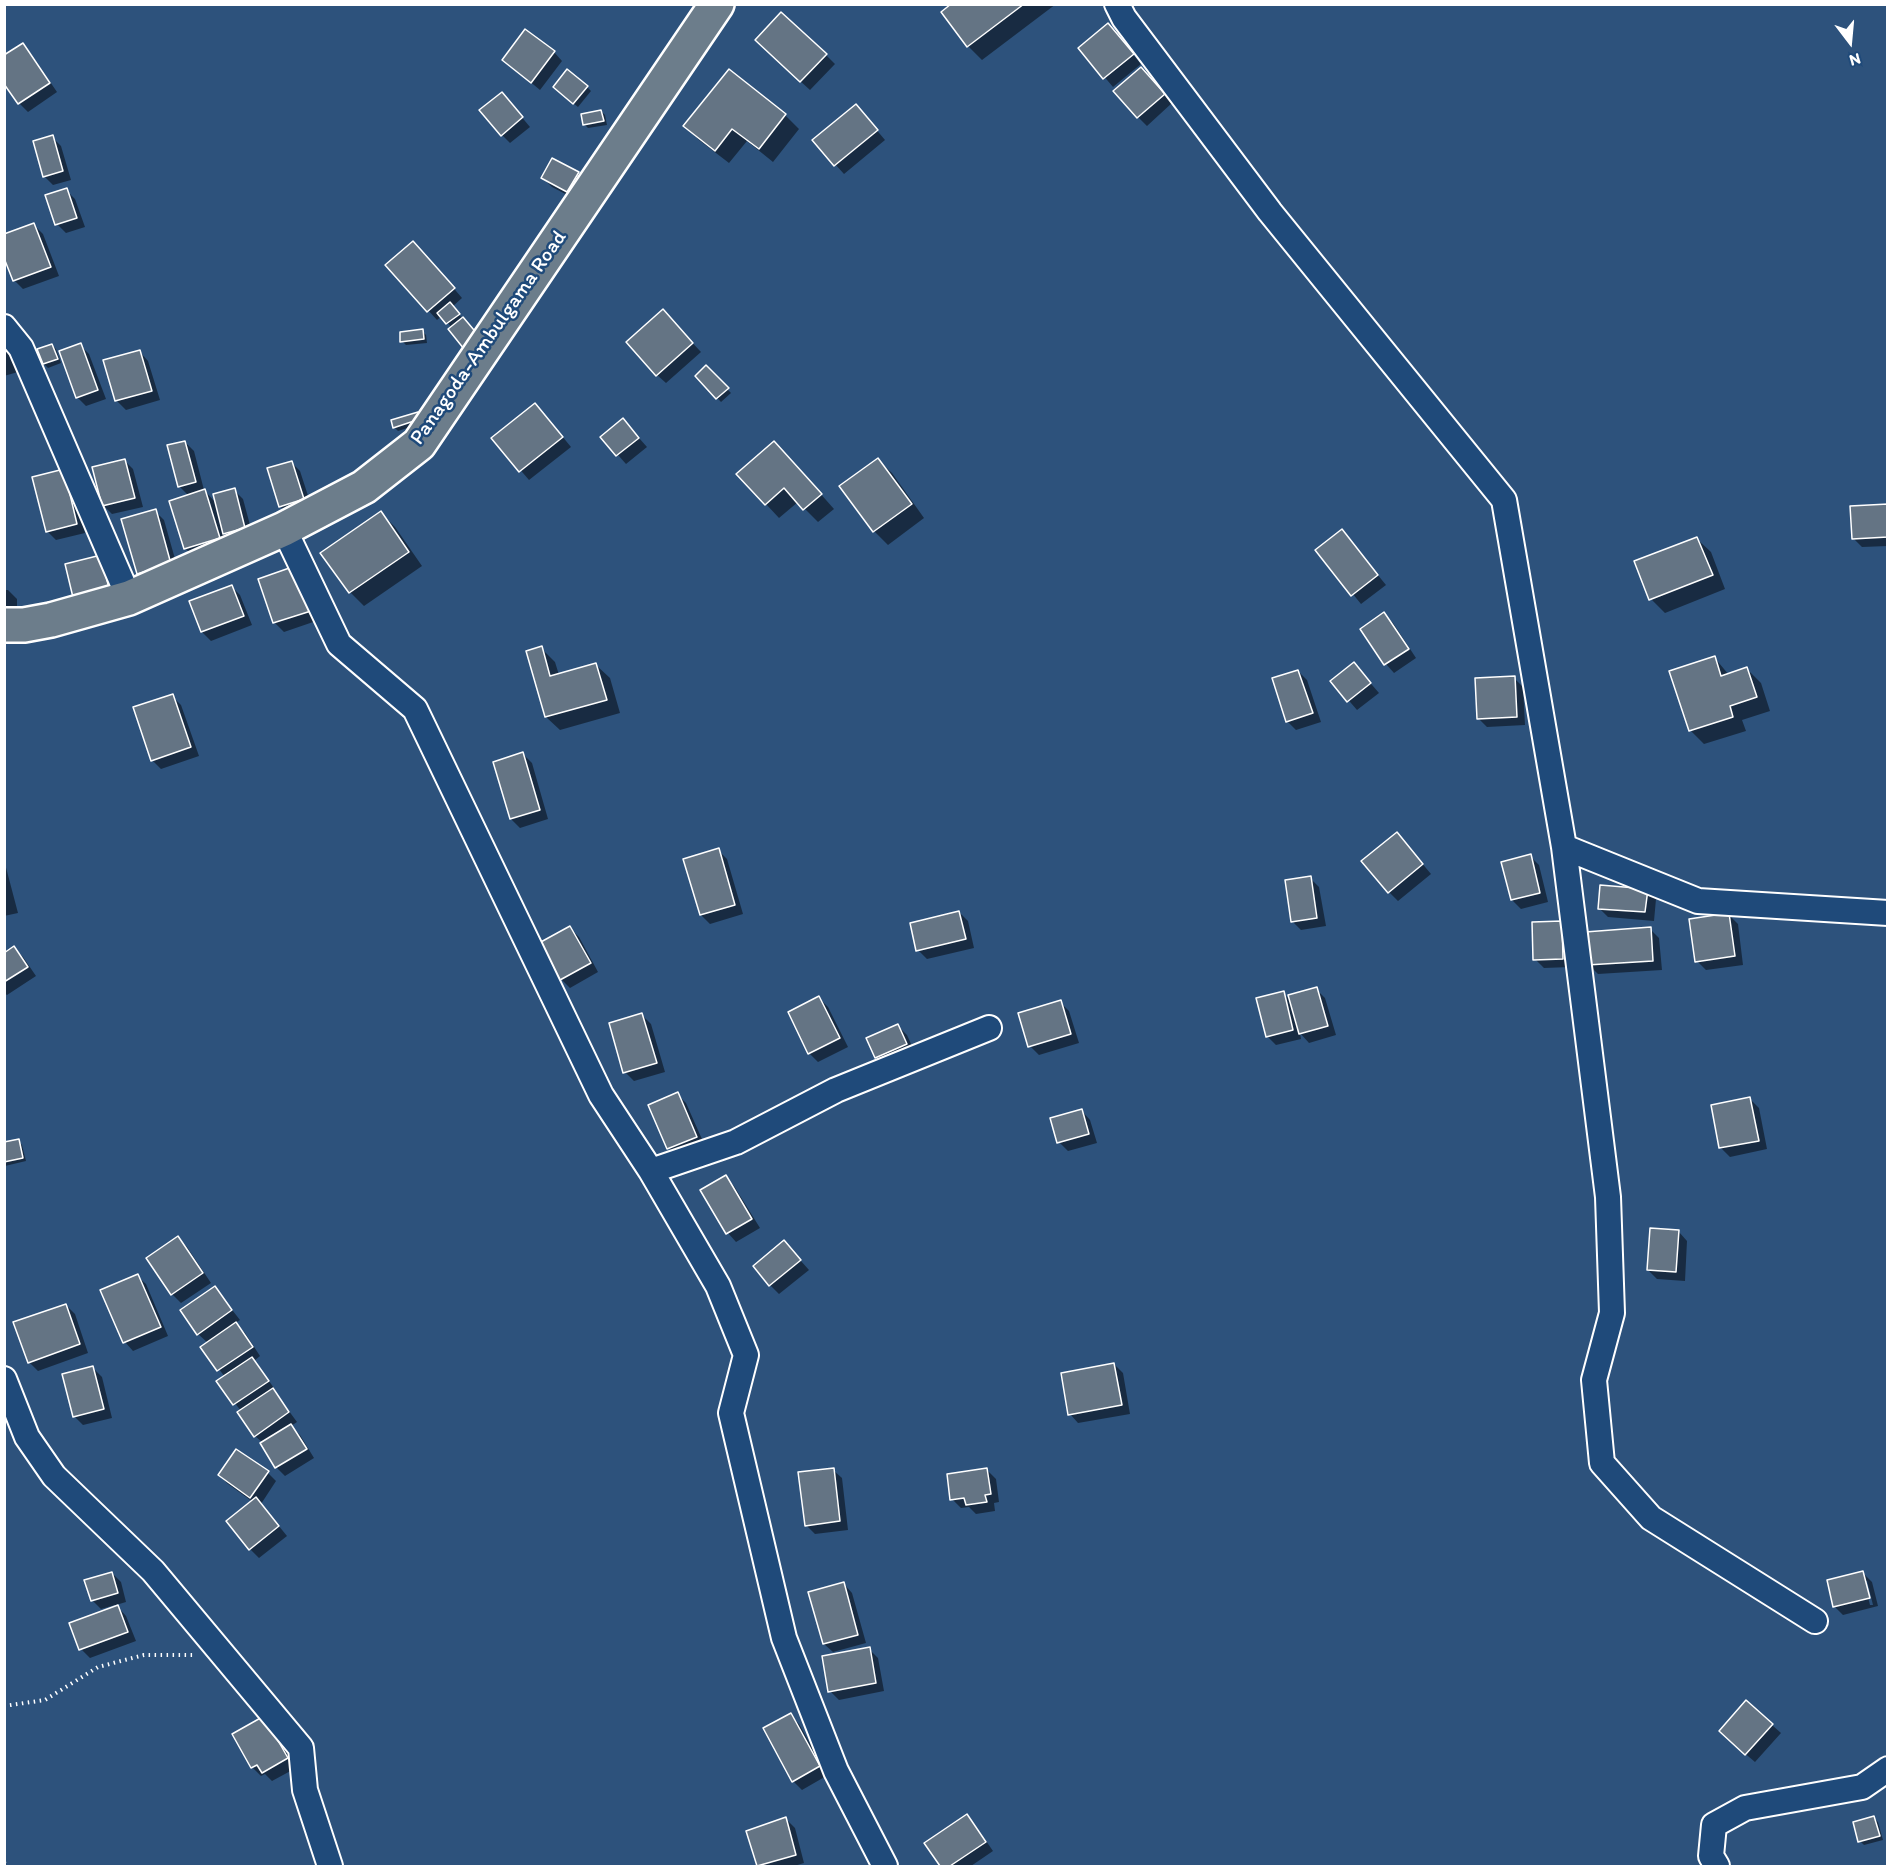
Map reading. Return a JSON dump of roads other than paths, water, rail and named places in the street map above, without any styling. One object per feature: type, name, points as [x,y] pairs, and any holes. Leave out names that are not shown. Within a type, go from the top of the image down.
[{"type":"main road","name":"Panagoda-Ambulgama Road","points":[[4,625],[24,625],[51,620],[129,598],[284,529],[364,487],[419,444],[717,4]]},
{"type":"street","points":[[1118,4],[1124,18],[1270,212],[1504,500],[1564,846],[1608,1197],[1612,1313],[1594,1380],[1602,1463],[1651,1518],[1815,1621]]},
{"type":"street","points":[[4,327],[21,348],[129,598]]},
{"type":"street","points":[[284,529],[339,644],[415,709],[601,1095],[651,1171],[718,1286],[746,1355],[731,1413],[784,1638],[836,1771],[885,1866]]},
{"type":"street","points":[[1564,846],[1698,901],[1887,913]]},
{"type":"street","points":[[651,1171],[736,1142],[836,1090],[990,1028]]},
{"type":"street","points":[[4,1379],[27,1437],[54,1476],[153,1571],[301,1748],[305,1790],[330,1866]]},
{"type":"street","points":[[1717,1866],[1711,1856],[1714,1825],[1745,1808],[1862,1787],[1887,1769]]}]
